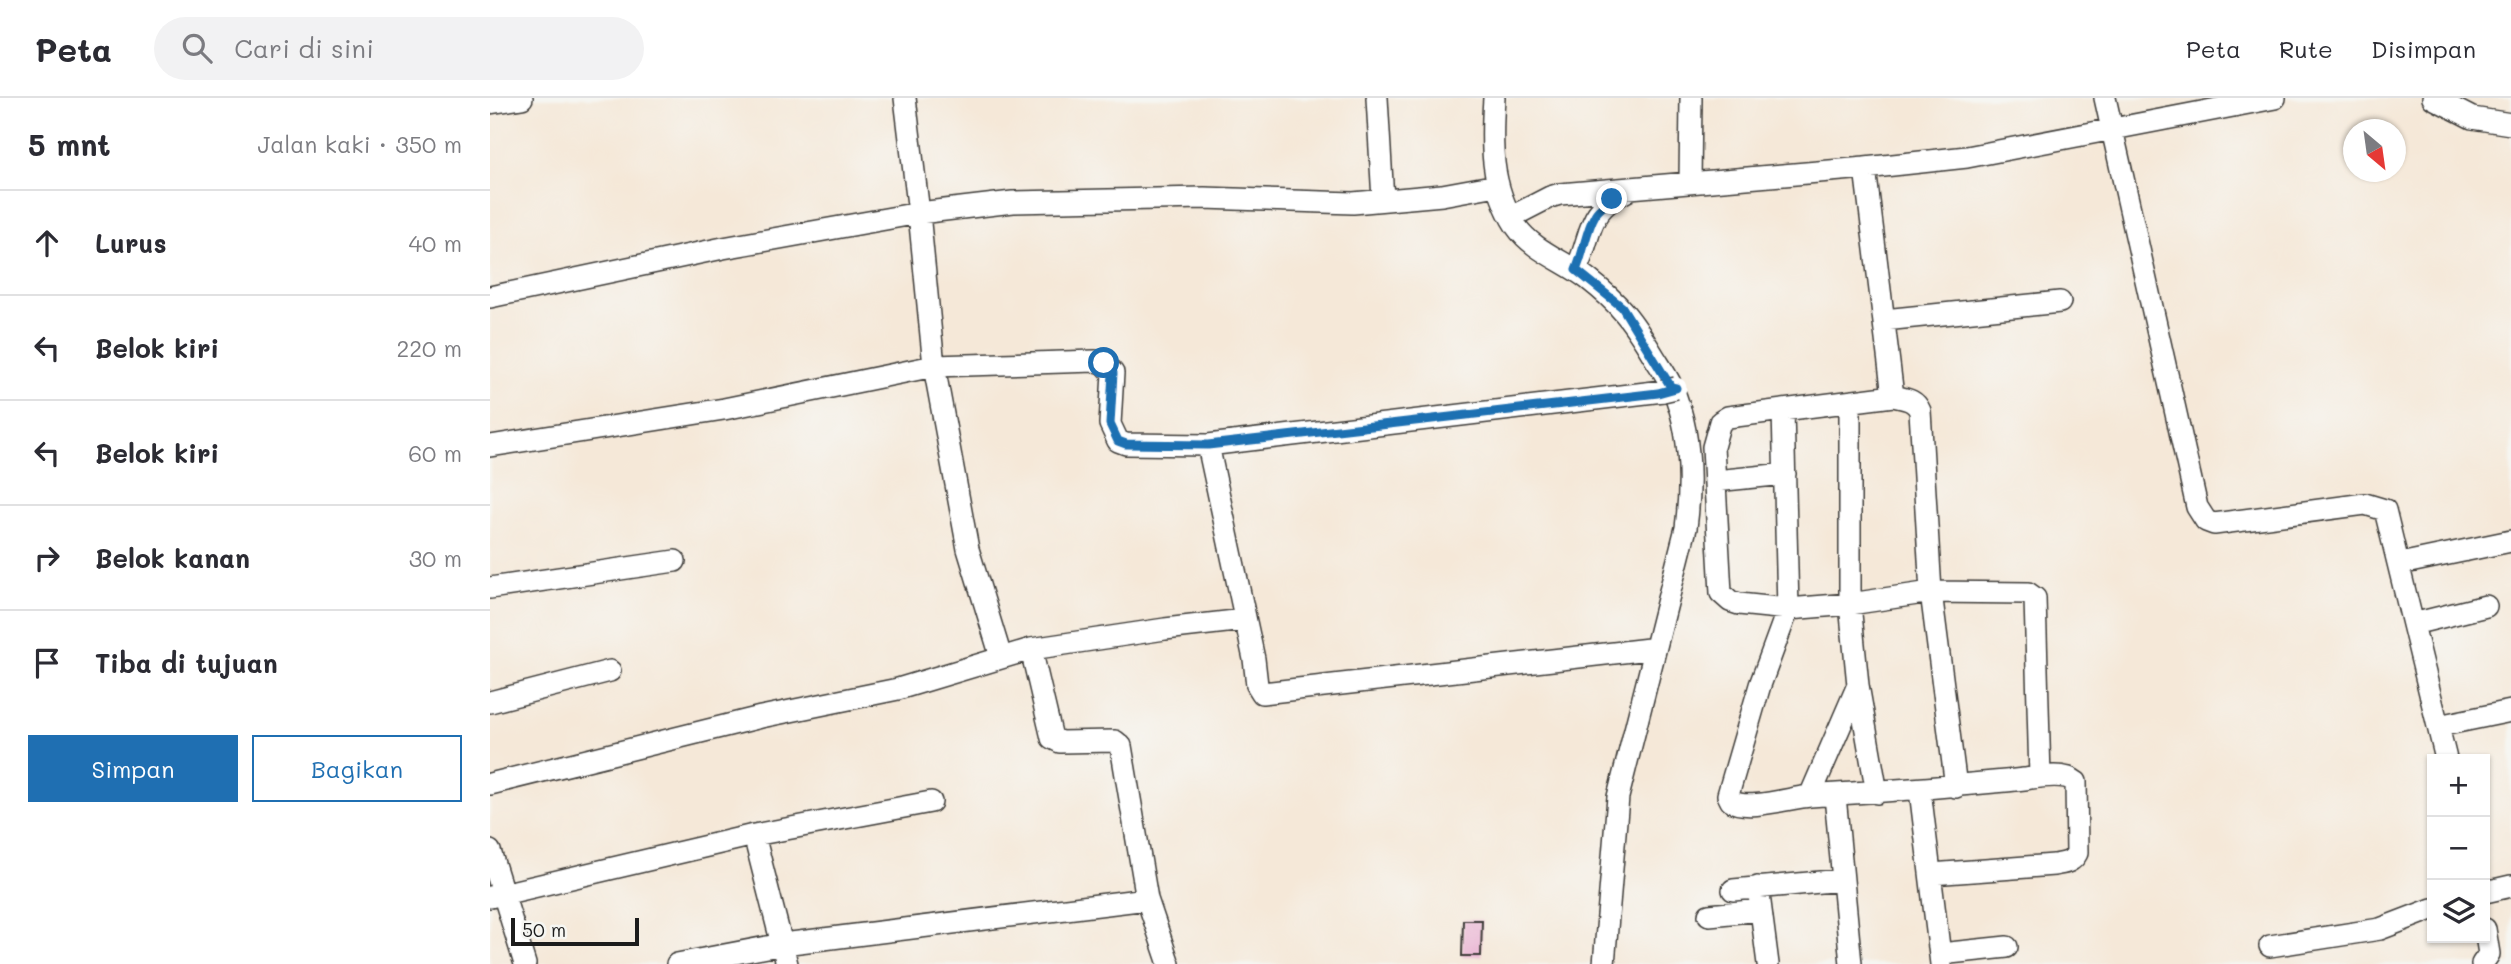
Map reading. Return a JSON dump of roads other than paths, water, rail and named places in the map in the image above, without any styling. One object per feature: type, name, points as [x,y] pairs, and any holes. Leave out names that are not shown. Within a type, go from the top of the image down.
[{"type":"street","points":[[490,103],[522,98]]},
{"type":"street","points":[[905,98],[934,366],[968,549],[1001,657]]},
{"type":"street","points":[[1377,98],[1383,200]]},
{"type":"street","points":[[1493,98],[1491,144],[1497,185],[1511,217],[1533,244],[1576,270],[1622,307],[1680,411],[1686,442],[1690,493],[1679,559],[1618,797],[1604,964]]},
{"type":"street","points":[[1690,182],[1691,98]]},
{"type":"street","points":[[2105,98],[2197,507],[2202,516],[2214,524],[2365,504],[2382,507],[2387,514],[2400,564],[2445,754]]},
{"type":"street","points":[[1511,217],[1550,197],[1967,157],[2276,98]]},
{"type":"street","points":[[2433,98],[2472,118],[2511,124]]},
{"type":"street","points":[[1865,168],[1893,396]]},
{"type":"street","points":[[490,297],[723,248],[919,213],[1013,202],[1204,198],[1353,203],[1442,195],[1497,185]]},
{"type":"street","points":[[1576,270],[1595,213],[1612,199],[1635,187]]},
{"type":"street","points":[[1884,320],[2060,302]]},
{"type":"street","points":[[490,446],[724,409],[934,366],[1095,360],[1104,363],[1113,373],[1110,424],[1118,441],[1126,444],[1208,445],[1667,390]]},
{"type":"street","points":[[1591,964],[1604,842],[1613,796],[1675,543],[1680,510],[1681,478],[1667,390]]},
{"type":"street","points":[[1956,787],[1931,592],[1918,405],[1912,400],[1893,396],[1728,417],[1720,422],[1713,447],[1721,593],[1730,601],[1788,609],[1850,604],[1931,592],[2028,593],[2035,598],[2040,777]]},
{"type":"street","points":[[1850,401],[1850,604],[1858,685],[1877,793]]},
{"type":"street","points":[[1783,410],[1788,609],[1760,685],[1728,795],[1731,802],[1743,805],[1810,796],[1920,790],[2040,777],[2068,777],[2076,782],[2077,853],[2068,863],[1931,874]]},
{"type":"street","points":[[1208,445],[1257,685],[1262,693],[1649,649]]},
{"type":"street","points":[[1715,481],[1785,474]]},
{"type":"street","points":[[2400,564],[2511,541]]},
{"type":"street","points":[[490,588],[675,561]]},
{"type":"street","points":[[2413,624],[2487,606]]},
{"type":"street","points":[[490,784],[761,718],[898,689],[1031,649],[1244,620]]},
{"type":"street","points":[[1031,649],[1052,738],[1060,742],[1115,741],[1121,746],[1147,899],[1169,964]]},
{"type":"street","points":[[490,702],[610,671]]},
{"type":"street","points":[[1810,796],[1858,685]]},
{"type":"street","points":[[2438,726],[2511,711]]},
{"type":"street","points":[[1920,790],[1940,959],[2007,947]]},
{"type":"street","points":[[1835,796],[1850,964]]},
{"type":"street","points":[[496,894],[754,835],[932,802]]},
{"type":"street","points":[[754,835],[785,954]]},
{"type":"street","points":[[490,850],[496,894],[525,964]]},
{"type":"street","points":[[1733,890],[1842,880]]},
{"type":"street","points":[[2490,891],[2511,886]]},
{"type":"street","points":[[1758,887],[1768,964]]},
{"type":"street","points":[[677,964],[785,954],[1147,899]]},
{"type":"street","points":[[1709,915],[1761,910]]},
{"type":"street","points":[[2270,946],[2380,929],[2427,911]]},
{"type":"street","points":[[2482,964],[2489,954],[2487,943]]}]
